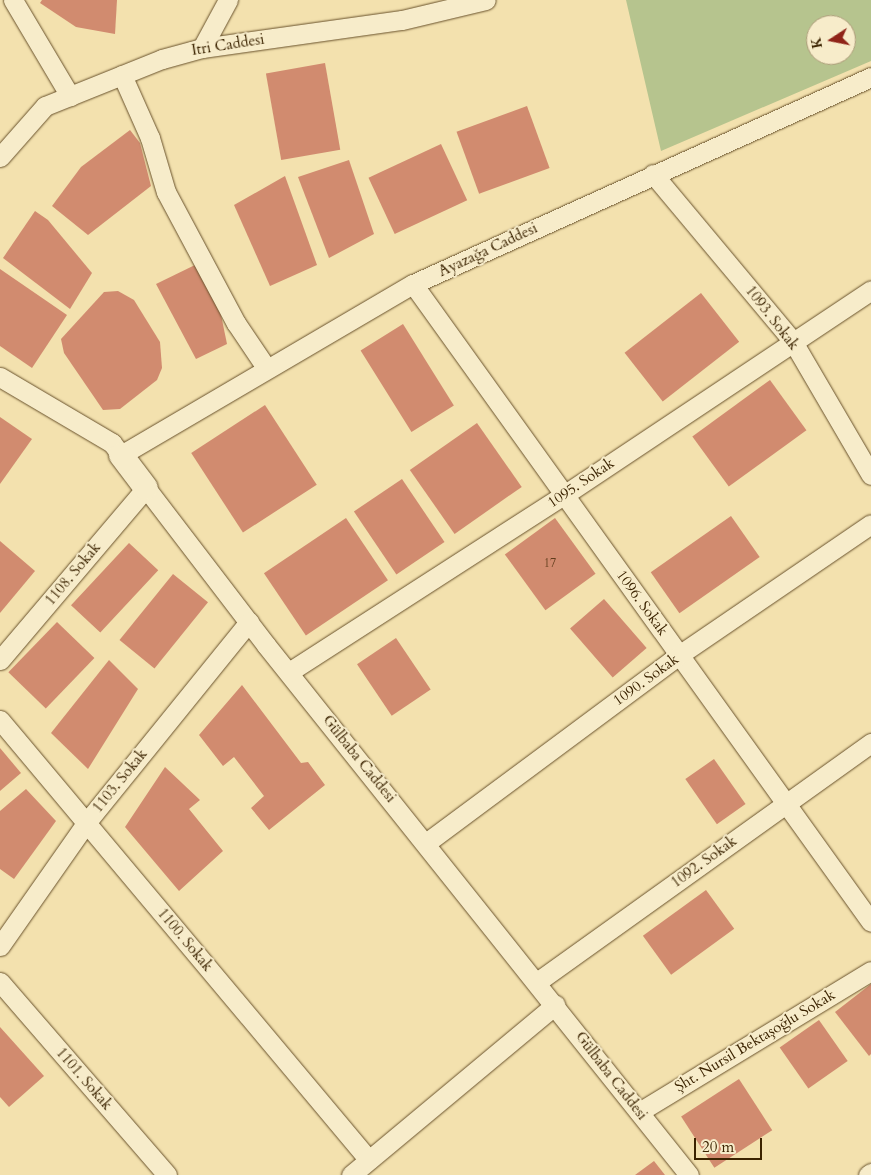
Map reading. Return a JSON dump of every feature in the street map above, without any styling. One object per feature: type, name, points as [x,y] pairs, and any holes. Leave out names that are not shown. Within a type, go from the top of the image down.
[{"type":"street","points":[[13,0],[70,96]]},
{"type":"street","points":[[202,48],[228,0]]},
{"type":"street","name":"Itri Caddesi","points":[[0,157],[45,106],[122,75],[202,48],[402,20],[486,0]]},
{"type":"street","points":[[122,75],[150,138],[166,192],[236,323],[267,370]]},
{"type":"street","name":"Ayazağa Caddesi","points":[[121,455],[413,284],[871,76]]},
{"type":"street","name":"1093. Sokak","points":[[653,174],[792,340],[871,475]]},
{"type":"street","name":"1096. Sokak","points":[[413,284],[871,922]]},
{"type":"street","name":"1095. Sokak","points":[[288,672],[564,495],[792,340],[871,290]]},
{"type":"street","name":"Gülbaba Caddesi","points":[[0,377],[112,443],[288,672],[538,982],[689,1175]]},
{"type":"street","name":"1108. Sokak","points":[[0,660],[146,488]]},
{"type":"street","name":"1090. Sokak","points":[[426,843],[679,655],[871,524]]},
{"type":"street","name":"1103. Sokak","points":[[0,946],[86,823],[249,622]]},
{"type":"street","name":"1100. Sokak","points":[[0,720],[369,1160]]},
{"type":"street","name":"1092. Sokak","points":[[538,982],[871,743]]},
{"type":"street","name":"Şht. Nursil Bektaşoğlu Sokak","points":[[639,1112],[871,971]]},
{"type":"street","name":"1101. Sokak","points":[[0,982],[167,1175]]},
{"type":"street","points":[[351,1175],[555,1005]]},
{"type":"green space","points":[[626,0],[871,0],[871,61],[661,151]]},
{"type":"building","points":[[42,0],[117,0],[115,34],[76,27],[40,3]]},
{"type":"building","points":[[325,63],[340,150],[281,160],[266,73]]},
{"type":"building","points":[[527,106],[550,168],[479,194],[457,132]]},
{"type":"building","points":[[130,130],[140,143],[151,186],[88,235],[52,206],[81,167]]},
{"type":"building","points":[[441,144],[467,200],[395,234],[368,178]]},
{"type":"building","points":[[349,160],[374,234],[329,258],[298,177]]},
{"type":"building","points":[[285,176],[317,265],[270,286],[234,205]]},
{"type":"building","points":[[35,211],[48,220],[92,273],[70,309],[3,258]]},
{"type":"building","points":[[195,265],[220,310],[227,344],[196,359],[156,284]]},
{"type":"building","points":[[0,269],[67,315],[32,368],[0,346]]},
{"type":"building","points":[[118,291],[134,300],[160,342],[162,368],[157,380],[120,409],[103,410],[64,353],[61,339],[104,292]]},
{"type":"building","points":[[701,293],[739,342],[663,402],[625,353]]},
{"type":"building","points":[[403,324],[454,405],[411,432],[361,350]]},
{"type":"building","points":[[770,380],[806,430],[729,487],[692,436]]},
{"type":"building","points":[[265,405],[317,485],[243,533],[191,453]]},
{"type":"building","points":[[0,417],[32,439],[0,484]]},
{"type":"building","points":[[477,423],[522,487],[455,534],[410,470]]},
{"type":"building","points":[[402,479],[444,542],[396,574],[354,511]]},
{"type":"building","points":[[731,516],[760,557],[679,613],[651,572]]},
{"type":"building","points":[[346,518],[388,580],[306,636],[264,573]]},
{"type":"building","points":[[555,518],[596,574],[545,610],[505,554]]},
{"type":"building","points":[[0,541],[35,571],[0,613]]},
{"type":"building","points":[[129,543],[158,570],[100,632],[71,605]]},
{"type":"building","points":[[173,574],[208,602],[154,668],[120,640]]},
{"type":"building","points":[[604,599],[647,648],[613,678],[570,629]]},
{"type":"building","points":[[57,622],[94,658],[46,708],[8,672]]},
{"type":"building","points":[[396,638],[431,689],[392,716],[357,664]]},
{"type":"building","points":[[109,660],[138,689],[88,769],[51,733]]},
{"type":"building","points":[[242,685],[301,763],[308,762],[325,785],[269,830],[251,808],[264,796],[234,757],[223,766],[199,735]]},
{"type":"building","points":[[0,748],[21,773],[0,791]]},
{"type":"building","points":[[714,759],[746,804],[717,824],[685,779]]},
{"type":"building","points":[[165,767],[200,800],[189,809],[223,851],[179,891],[125,827]]},
{"type":"building","points":[[26,789],[56,821],[14,879],[0,869],[0,811]]},
{"type":"building","points":[[706,890],[734,929],[671,975],[643,936]]},
{"type":"building","points":[[871,984],[871,1054],[869,1056],[835,1012]]},
{"type":"building","points":[[819,1020],[848,1061],[808,1088],[780,1048]]},
{"type":"building","points":[[0,1027],[44,1076],[9,1107],[0,1097]]},
{"type":"building","points":[[739,1079],[772,1130],[714,1168],[681,1117]]},
{"type":"building","points":[[654,1161],[665,1175],[635,1175]]}]
